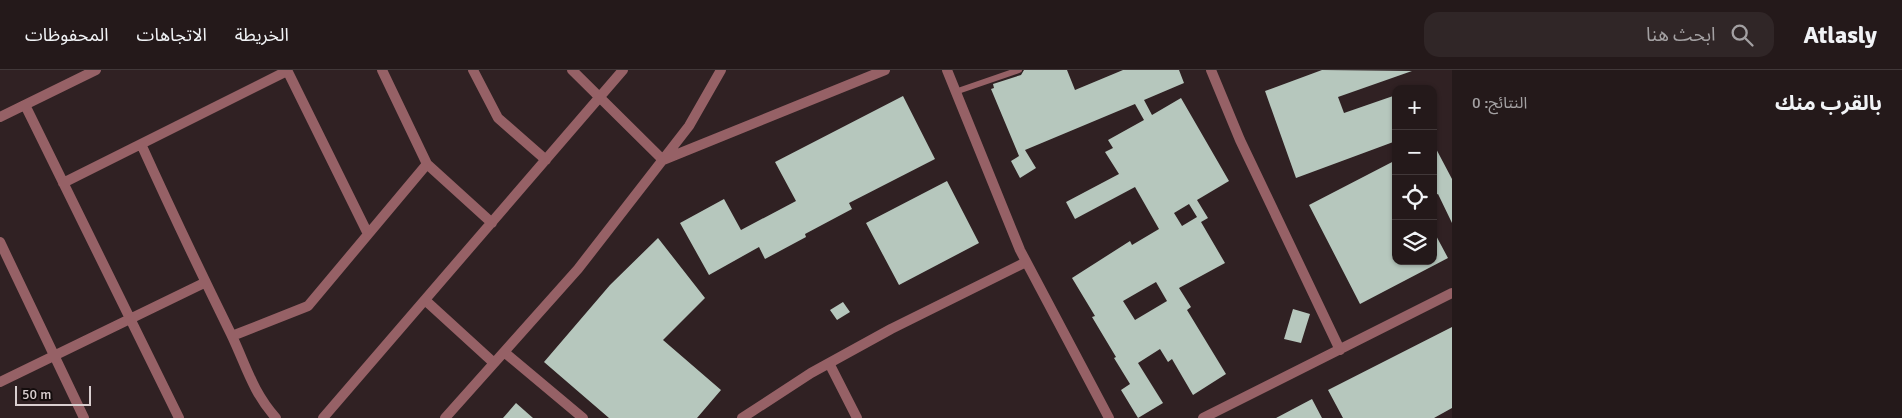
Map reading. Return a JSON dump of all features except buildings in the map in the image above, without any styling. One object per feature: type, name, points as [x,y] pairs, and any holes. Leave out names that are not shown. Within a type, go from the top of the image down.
[{"type":"street","points":[[0,117],[96,70]]},
{"type":"street","points":[[63,183],[287,70],[368,234]]},
{"type":"street","points":[[382,70],[427,164],[492,223]]},
{"type":"street","points":[[473,70],[498,118],[546,160]]},
{"type":"street","points":[[572,70],[663,160]]},
{"type":"street","points":[[323,418],[623,70]]},
{"type":"street","points":[[445,418],[578,269],[690,126],[721,70]]},
{"type":"street","points":[[663,160],[885,70]]},
{"type":"street","points":[[946,70],[1026,262],[1108,418]]},
{"type":"street","points":[[1210,70],[1240,140],[1340,350]]},
{"type":"street","points":[[25,105],[179,418]]},
{"type":"street","points":[[142,144],[204,283],[232,336],[257,394],[276,418]]},
{"type":"street","points":[[232,336],[308,306],[427,164]]},
{"type":"street","points":[[0,242],[84,418]]},
{"type":"street","points":[[742,418],[829,363],[1026,262]]},
{"type":"street","points":[[0,382],[204,283]]},
{"type":"street","points":[[1203,418],[1452,293]]},
{"type":"street","points":[[425,300],[494,363]]},
{"type":"street","points":[[504,352],[583,418]]},
{"type":"street","points":[[829,363],[857,418]]},
{"type":"lane","points":[[955,92],[1019,70]]}]
